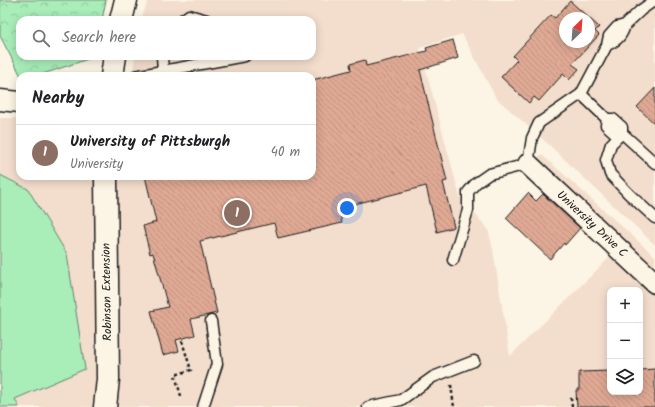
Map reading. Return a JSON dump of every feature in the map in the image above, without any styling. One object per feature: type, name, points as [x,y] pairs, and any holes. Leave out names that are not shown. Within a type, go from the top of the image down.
[{"type":"street","points":[[122,16],[126,0]]},
{"type":"street","points":[[113,72],[114,60]]},
{"type":"street","points":[[0,100],[16,102]]},
{"type":"street","name":"University Drive C","points":[[528,164],[655,283]]},
{"type":"street","name":"Robinson Extension","points":[[105,407],[108,379],[106,180]]},
{"type":"lane","points":[[453,260],[468,210],[468,192],[476,183],[489,174],[528,164],[532,138],[540,123],[581,94],[607,45],[616,42],[624,32],[625,25],[641,10],[655,0]]},
{"type":"lane","points":[[162,60],[163,71]]},
{"type":"lane","points":[[157,72],[218,60]]},
{"type":"lane","points":[[581,94],[607,119],[606,125],[616,134],[622,133]]},
{"type":"lane","points":[[622,133],[655,163]]},
{"type":"lane","points":[[622,133],[611,144],[606,160],[610,174],[655,218]]},
{"type":"lane","points":[[203,407],[217,364],[211,321]]},
{"type":"lane","points":[[368,407],[401,400],[433,377],[474,362]]},
{"type":"path","points":[[181,338],[191,370],[175,375],[181,396]]},
{"type":"path","points":[[451,385],[454,407]]},
{"type":"path","points":[[572,407],[571,399],[576,399]]},
{"type":"shaded area","points":[[148,0],[655,0],[655,245],[547,143],[496,98],[462,34],[420,48],[460,197],[488,229],[493,249],[510,356],[614,253],[526,172],[541,154],[655,256],[655,407],[0,407],[0,118],[16,118],[16,180],[316,180],[316,72],[133,72],[134,60],[316,60],[316,16],[142,16]]},
{"type":"green space","points":[[0,0],[106,0],[103,16],[16,16],[16,60],[85,60],[49,72],[19,72],[0,36]]},
{"type":"green space","points":[[0,175],[28,189],[67,254],[85,369],[15,399],[19,407],[0,407]]},
{"type":"building","points":[[570,1],[582,12],[560,12]]},
{"type":"building","points":[[559,13],[559,48],[587,48],[572,64],[579,69],[569,80],[563,74],[539,101],[534,97],[529,103],[501,77],[517,60],[513,56],[551,15],[555,18]]},
{"type":"building","points":[[595,23],[599,27],[595,31]]},
{"type":"building","points":[[595,31],[599,35],[595,39]]},
{"type":"building","points":[[453,40],[458,58],[420,70],[447,181],[443,182],[454,227],[437,232],[426,186],[339,208],[342,223],[278,238],[274,223],[200,241],[217,313],[191,319],[195,335],[176,340],[179,351],[163,355],[151,311],[168,307],[153,253],[150,254],[143,226],[156,222],[146,180],[316,180],[316,79],[351,70],[350,64],[365,60],[366,66],[427,51],[426,48]]},
{"type":"building","points":[[655,88],[655,124],[637,107]]},
{"type":"building","points":[[528,193],[536,201],[543,194],[580,228],[550,259],[506,218]]},
{"type":"building","points":[[655,369],[655,407],[577,407],[576,390],[579,390],[579,372],[607,371],[607,395],[643,395],[643,370]]},
{"type":"place","name":"University of Pittsburgh","points":[[237,213]]}]
